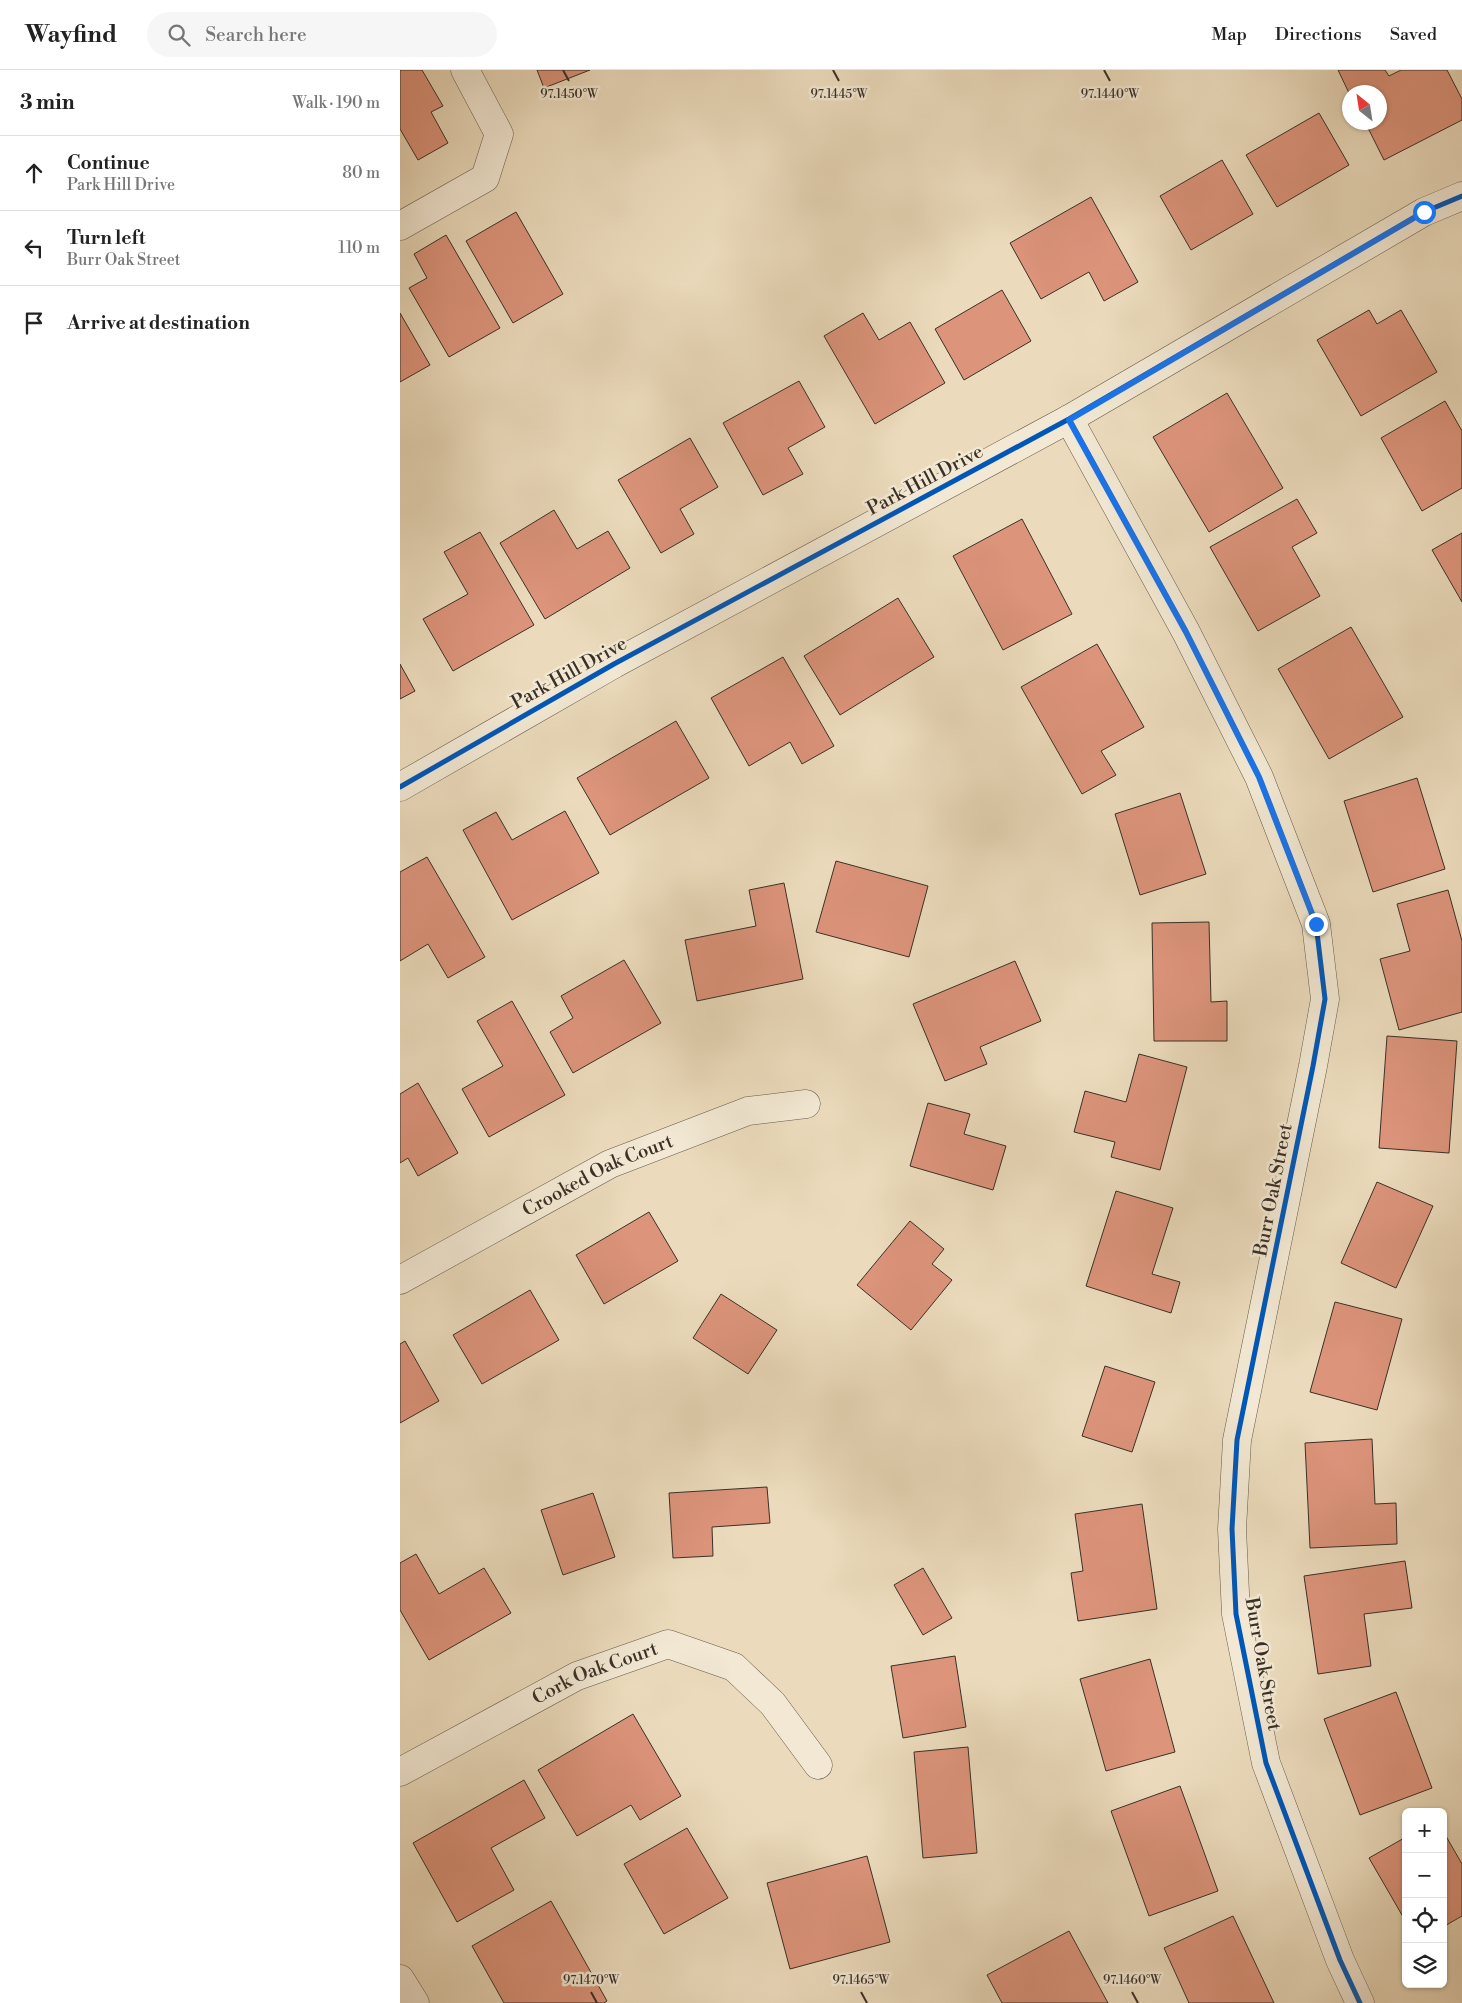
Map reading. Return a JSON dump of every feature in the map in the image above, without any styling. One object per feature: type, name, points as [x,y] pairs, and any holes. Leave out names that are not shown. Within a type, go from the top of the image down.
[{"type":"street","points":[[400,226],[484,178],[499,134],[465,70]]},
{"type":"street","name":"Park Hill Drive","points":[[400,787],[614,664],[1069,420],[1424,212],[1462,196]]},
{"type":"street","name":"Burr Oak Street","points":[[1069,420],[1186,632],[1259,777],[1316,924],[1324,999],[1313,1066],[1237,1440],[1232,1529],[1236,1614],[1266,1764],[1340,1960],[1360,2003]]},
{"type":"street","name":"Crooked Oak Court","points":[[400,1280],[610,1164],[748,1111],[806,1104]]},
{"type":"street","name":"Cork Oak Court","points":[[400,1772],[577,1676],[668,1644],[734,1667],[773,1704],[818,1765]]},
{"type":"street","points":[[400,1979],[415,2003]]},
{"type":"building","points":[[400,70],[422,70],[443,106],[431,112],[448,143],[418,160],[400,129]]},
{"type":"building","points":[[537,70],[590,70],[544,88]]},
{"type":"building","points":[[1338,70],[1385,70],[1389,76],[1401,70],[1447,70],[1462,99],[1462,120],[1384,160],[1369,130],[1387,130],[1387,85],[1345,85]]},
{"type":"building","points":[[1319,113],[1349,165],[1277,207],[1246,155]]},
{"type":"building","points":[[1222,160],[1253,214],[1191,250],[1160,196]]},
{"type":"building","points":[[1091,197],[1138,282],[1104,301],[1089,272],[1041,299],[1010,243]]},
{"type":"building","points":[[516,212],[563,294],[513,323],[466,241]]},
{"type":"building","points":[[446,235],[500,328],[449,357],[409,288],[427,278],[414,254]]},
{"type":"building","points":[[1002,290],[1031,341],[964,380],[935,329]]},
{"type":"building","points":[[1369,310],[1377,324],[1401,310],[1437,372],[1361,416],[1317,340]]},
{"type":"building","points":[[400,313],[430,365],[400,382]]},
{"type":"building","points":[[863,313],[879,340],[910,322],[945,383],[875,424],[824,336]]},
{"type":"building","points":[[799,381],[825,427],[788,448],[803,474],[763,495],[723,423]]},
{"type":"building","points":[[1227,393],[1283,488],[1209,532],[1153,437]]},
{"type":"building","points":[[1445,401],[1462,431],[1462,488],[1422,511],[1381,438]]},
{"type":"building","points":[[690,438],[718,487],[680,509],[694,534],[661,553],[618,480]]},
{"type":"building","points":[[1297,499],[1317,533],[1292,547],[1320,596],[1258,631],[1210,547]]},
{"type":"building","points":[[554,510],[577,549],[608,531],[630,568],[545,619],[500,543]]},
{"type":"building","points":[[1022,519],[1072,614],[1003,650],[953,556]]},
{"type":"building","points":[[480,532],[534,625],[453,671],[423,619],[468,594],[444,552]]},
{"type":"building","points":[[1462,533],[1462,602],[1432,550]]},
{"type":"building","points":[[898,598],[934,657],[840,715],[804,656]]},
{"type":"building","points":[[1351,627],[1403,717],[1329,759],[1278,669]]},
{"type":"building","points":[[1097,644],[1144,727],[1101,751],[1116,775],[1082,794],[1021,687]]},
{"type":"building","points":[[783,657],[834,746],[802,764],[790,742],[749,766],[711,698]]},
{"type":"building","points":[[400,664],[415,691],[400,699]]},
{"type":"building","points":[[676,721],[709,778],[610,835],[577,778]]},
{"type":"building","points":[[1417,778],[1445,869],[1373,892],[1344,801]]},
{"type":"building","points":[[1180,793],[1206,874],[1140,895],[1115,814]]},
{"type":"building","points":[[565,811],[599,873],[512,920],[463,830],[496,812],[512,840]]},
{"type":"building","points":[[427,857],[485,957],[448,978],[428,944],[400,961],[400,872]]},
{"type":"building","points":[[836,861],[928,886],[909,957],[816,932]]},
{"type":"building","points":[[784,883],[803,979],[697,1001],[685,940],[756,926],[749,890]]},
{"type":"building","points":[[1448,890],[1462,941],[1462,1012],[1399,1030],[1380,959],[1410,951],[1397,904]]},
{"type":"building","points":[[1209,922],[1211,1002],[1227,1001],[1227,1041],[1154,1041],[1152,923]]},
{"type":"building","points":[[624,960],[661,1023],[573,1073],[550,1032],[573,1018],[561,996]]},
{"type":"building","points":[[1015,961],[1041,1021],[980,1047],[987,1064],[945,1081],[913,1004]]},
{"type":"building","points":[[512,1001],[565,1095],[489,1137],[462,1089],[503,1066],[477,1021]]},
{"type":"building","points":[[1387,1036],[1457,1041],[1449,1153],[1379,1148]]},
{"type":"building","points":[[1139,1054],[1187,1067],[1160,1170],[1111,1157],[1115,1142],[1074,1132],[1085,1091],[1126,1102]]},
{"type":"building","points":[[418,1083],[458,1153],[418,1176],[408,1158],[400,1163],[400,1094]]},
{"type":"building","points":[[928,1103],[970,1114],[964,1134],[1006,1146],[993,1190],[910,1166]]},
{"type":"building","points":[[1377,1182],[1433,1206],[1396,1288],[1341,1263]]},
{"type":"building","points":[[1116,1191],[1173,1208],[1152,1274],[1180,1282],[1171,1313],[1086,1286]]},
{"type":"building","points":[[649,1212],[678,1261],[604,1304],[576,1255]]},
{"type":"building","points":[[910,1221],[944,1249],[932,1264],[952,1280],[911,1330],[857,1285]]},
{"type":"building","points":[[530,1290],[559,1340],[482,1384],[453,1335]]},
{"type":"building","points":[[721,1294],[777,1330],[748,1374],[693,1338]]},
{"type":"building","points":[[1335,1302],[1402,1319],[1377,1410],[1310,1392]]},
{"type":"building","points":[[405,1341],[439,1401],[400,1423],[400,1344]]},
{"type":"building","points":[[1105,1366],[1155,1382],[1132,1452],[1082,1436]]},
{"type":"building","points":[[1372,1439],[1375,1504],[1396,1503],[1397,1544],[1310,1548],[1305,1443]]},
{"type":"building","points":[[767,1487],[770,1523],[712,1527],[713,1556],[673,1558],[669,1493]]},
{"type":"building","points":[[593,1493],[615,1557],[563,1575],[541,1510]]},
{"type":"building","points":[[1142,1504],[1157,1609],[1078,1621],[1071,1573],[1083,1571],[1075,1514]]},
{"type":"building","points":[[416,1554],[439,1594],[484,1568],[511,1613],[429,1660],[400,1610],[400,1563]]},
{"type":"building","points":[[1405,1561],[1412,1608],[1364,1614],[1371,1666],[1318,1674],[1304,1576]]},
{"type":"building","points":[[923,1568],[952,1618],[923,1635],[894,1585]]},
{"type":"building","points":[[955,1656],[966,1727],[903,1738],[891,1666]]},
{"type":"building","points":[[1150,1659],[1175,1752],[1106,1771],[1080,1679]]},
{"type":"building","points":[[1396,1692],[1432,1788],[1360,1815],[1324,1719]]},
{"type":"building","points":[[633,1714],[681,1796],[640,1820],[631,1805],[577,1836],[538,1770]]},
{"type":"building","points":[[968,1747],[977,1853],[923,1858],[914,1752]]},
{"type":"building","points":[[524,1780],[545,1818],[491,1848],[514,1890],[457,1922],[413,1843]]},
{"type":"building","points":[[1180,1786],[1218,1891],[1149,1916],[1111,1811]]},
{"type":"building","points":[[687,1828],[728,1898],[664,1934],[624,1864]]},
{"type":"building","points":[[1447,1838],[1462,1864],[1462,1916],[1447,1925]]},
{"type":"building","points":[[1402,1839],[1402,1915],[1369,1858]]},
{"type":"building","points":[[867,1856],[890,1942],[790,1969],[767,1883]]},
{"type":"building","points":[[551,1901],[607,2001],[604,2003],[504,2003],[472,1946]]},
{"type":"building","points":[[1233,1916],[1274,2003],[1189,2003],[1164,1948]]},
{"type":"building","points":[[1069,1931],[1108,2003],[1002,2003],[987,1975]]},
{"type":"cycle path","points":[[400,787],[614,664],[1069,419],[1424,212],[1462,196]]},
{"type":"cycle path","points":[[1069,419],[1186,632],[1259,777],[1316,924],[1325,999],[1237,1440],[1232,1529],[1236,1614],[1266,1763],[1340,1960],[1360,2003]]},
{"type":"route","points":[[1316,924],[1259,777],[1186,632],[1069,420],[1424,212]]}]
